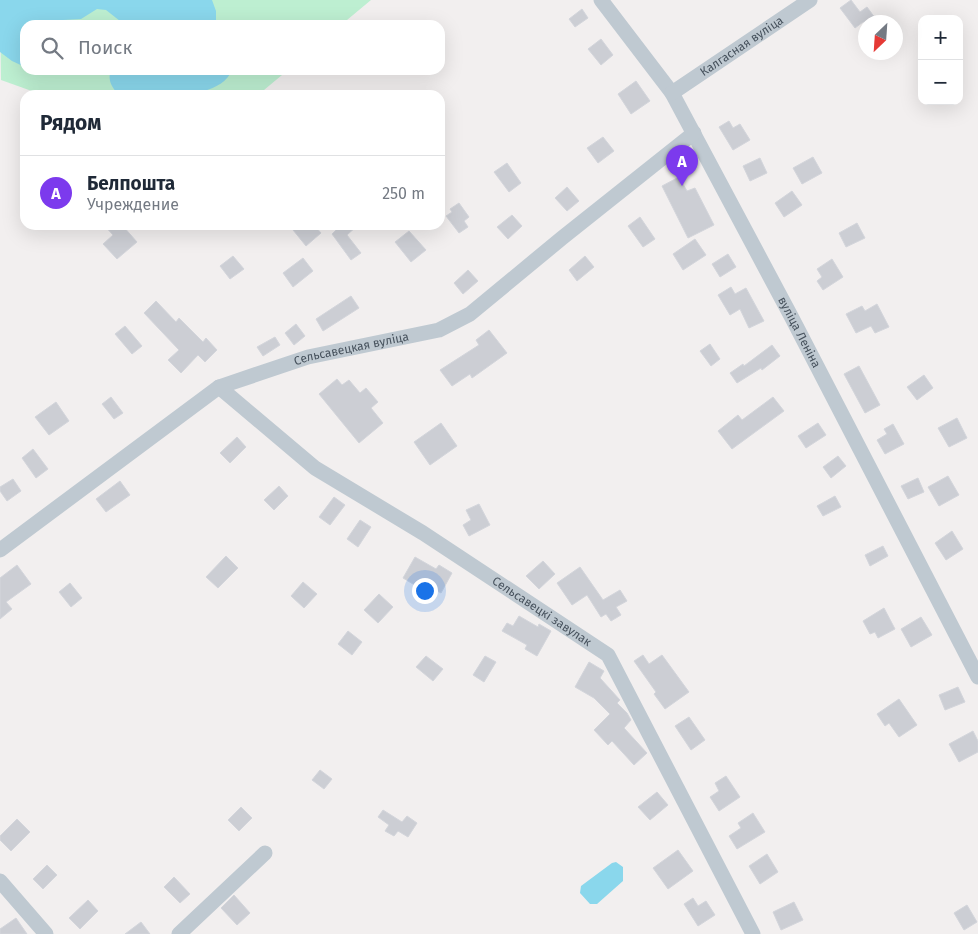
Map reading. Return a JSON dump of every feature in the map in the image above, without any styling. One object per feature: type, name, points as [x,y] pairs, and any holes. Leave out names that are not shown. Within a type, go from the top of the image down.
[{"type":"street","name":"вуліца Леніна","points":[[600,0],[672,93],[837,403],[978,677]]},
{"type":"street","name":"Калгасная вуліца","points":[[672,93],[810,0]]},
{"type":"street","name":"Сельсавецкая вуліца","points":[[0,550],[219,387],[308,357],[439,330],[470,314],[694,133]]},
{"type":"street","name":"Сельсавецкі завулак","points":[[219,387],[315,468],[423,533],[608,655],[753,934]]},
{"type":"street","points":[[179,934],[265,853]]},
{"type":"street","points":[[0,881],[46,934]]},
{"type":"green space","points":[[0,0],[371,0],[347,20],[20,20],[20,75],[282,75],[264,90],[29,90],[1,80]]},
{"type":"water","points":[[0,0],[212,0],[216,11],[216,20],[119,20],[106,10],[97,9],[81,19],[20,20],[20,65],[0,52]]},
{"type":"water","points":[[110,75],[229,75],[225,81],[206,90],[114,90]]},
{"type":"water","points":[[616,862],[623,867],[623,881],[597,904],[590,904],[580,893],[581,886]]},
{"type":"building","points":[[851,0],[860,12],[867,7],[873,15],[858,15],[858,26],[855,28],[840,8]]},
{"type":"building","points":[[582,9],[588,18],[575,27],[569,19]]},
{"type":"building","points":[[601,39],[613,55],[601,65],[588,49]]},
{"type":"building","points":[[636,81],[650,101],[631,114],[618,94]]},
{"type":"building","points":[[729,121],[733,128],[740,124],[750,140],[733,150],[719,127]]},
{"type":"building","points":[[603,137],[614,151],[598,163],[587,148]]},
{"type":"building","points":[[813,157],[822,173],[802,184],[793,168]]},
{"type":"building","points":[[760,158],[767,173],[750,181],[743,166]]},
{"type":"building","points":[[507,163],[521,183],[509,192],[494,172]]},
{"type":"building","points":[[679,177],[687,191],[695,188],[714,225],[688,238],[662,186]]},
{"type":"building","points":[[567,187],[579,201],[567,211],[555,198]]},
{"type":"building","points":[[792,191],[802,205],[784,217],[775,203]]},
{"type":"building","points":[[459,203],[469,217],[464,221],[468,227],[459,233],[446,216],[452,212],[450,209]]},
{"type":"building","points":[[512,215],[522,226],[508,239],[497,227]]},
{"type":"building","points":[[640,217],[655,239],[643,247],[628,226]]},
{"type":"building","points":[[857,223],[865,238],[846,247],[839,233]]},
{"type":"building","points":[[108,230],[126,230],[137,242],[117,259],[103,244],[113,235]]},
{"type":"building","points":[[293,230],[318,230],[321,233],[306,246]]},
{"type":"building","points":[[336,230],[352,230],[347,235],[361,253],[351,260],[332,234]]},
{"type":"building","points":[[409,231],[426,250],[411,262],[395,242]]},
{"type":"building","points":[[695,239],[706,255],[683,270],[673,254]]},
{"type":"building","points":[[728,254],[736,267],[720,277],[712,264]]},
{"type":"building","points":[[233,256],[244,269],[230,279],[220,266]]},
{"type":"building","points":[[585,256],[594,267],[577,281],[569,270]]},
{"type":"building","points":[[303,258],[313,271],[293,287],[283,273]]},
{"type":"building","points":[[832,259],[843,277],[823,290],[817,281],[822,277],[817,269]]},
{"type":"building","points":[[468,270],[478,281],[463,294],[454,283]]},
{"type":"building","points":[[731,287],[735,294],[746,288],[764,321],[749,328],[740,309],[730,315],[718,295]]},
{"type":"building","points":[[351,296],[359,308],[323,331],[316,319]]},
{"type":"building","points":[[156,301],[176,322],[179,318],[203,342],[206,338],[217,350],[205,362],[198,355],[181,373],[168,360],[179,350],[144,313]]},
{"type":"building","points":[[877,304],[889,327],[875,333],[871,326],[856,333],[846,314],[862,306],[865,311]]},
{"type":"building","points":[[296,324],[305,336],[294,345],[285,333]]},
{"type":"building","points":[[125,326],[142,346],[132,354],[115,334]]},
{"type":"building","points":[[489,330],[507,353],[472,378],[470,374],[452,386],[440,370],[479,345],[476,340]]},
{"type":"building","points":[[275,337],[280,345],[263,356],[257,347]]},
{"type":"building","points":[[710,344],[720,359],[711,366],[700,351]]},
{"type":"building","points":[[772,345],[780,356],[762,370],[761,368],[737,383],[730,373],[743,364],[744,366]]},
{"type":"building","points":[[859,366],[880,405],[865,413],[844,374]]},
{"type":"building","points":[[924,375],[933,388],[917,400],[907,387]]},
{"type":"building","points":[[337,379],[342,385],[349,380],[360,393],[366,388],[378,402],[371,408],[383,423],[359,443],[319,394]]},
{"type":"building","points":[[111,397],[123,413],[114,419],[102,404]]},
{"type":"building","points":[[773,397],[784,411],[732,449],[718,431],[738,415],[742,420]]},
{"type":"building","points":[[56,402],[69,421],[49,435],[35,417]]},
{"type":"building","points":[[957,418],[967,438],[949,447],[938,428]]},
{"type":"building","points":[[441,423],[457,446],[430,465],[414,442]]},
{"type":"building","points":[[818,423],[826,435],[806,448],[798,436]]},
{"type":"building","points":[[893,424],[904,444],[885,454],[877,440],[887,434],[884,429]]},
{"type":"building","points":[[237,437],[246,447],[230,463],[220,453]]},
{"type":"building","points":[[33,449],[48,469],[36,478],[22,458]]},
{"type":"building","points":[[838,456],[846,466],[831,478],[823,467]]},
{"type":"building","points":[[948,476],[959,495],[939,506],[928,487]]},
{"type":"building","points":[[918,478],[924,492],[908,499],[901,486]]},
{"type":"building","points":[[13,479],[21,491],[7,501],[0,491],[0,487]]},
{"type":"building","points":[[120,481],[130,495],[106,512],[96,499]]},
{"type":"building","points":[[279,486],[288,496],[274,510],[264,500]]},
{"type":"building","points":[[835,496],[841,507],[823,516],[817,506]]},
{"type":"building","points":[[334,497],[345,505],[330,525],[319,517]]},
{"type":"building","points":[[479,504],[490,525],[469,536],[463,525],[471,520],[466,510]]},
{"type":"building","points":[[360,520],[371,527],[358,547],[347,539]]},
{"type":"building","points":[[952,531],[963,549],[946,560],[935,543]]},
{"type":"building","points":[[883,546],[888,556],[870,566],[865,555]]},
{"type":"building","points":[[226,556],[238,568],[218,588],[206,577]]},
{"type":"building","points":[[415,557],[436,569],[439,565],[452,573],[441,593],[421,582],[418,587],[403,578]]},
{"type":"building","points":[[543,561],[555,574],[539,589],[526,576]]},
{"type":"building","points":[[17,565],[31,584],[6,602],[12,609],[0,619],[0,578]]},
{"type":"building","points":[[580,567],[603,600],[620,590],[627,601],[616,607],[621,615],[611,621],[606,614],[601,617],[587,595],[572,605],[557,583]]},
{"type":"building","points":[[303,582],[317,594],[304,608],[291,596]]},
{"type":"building","points":[[70,583],[82,598],[71,607],[59,592]]},
{"type":"building","points":[[379,594],[393,607],[378,623],[364,610]]},
{"type":"building","points":[[884,608],[895,629],[878,638],[875,632],[870,634],[863,621]]},
{"type":"building","points":[[519,616],[538,627],[539,624],[551,631],[537,656],[525,649],[527,645],[502,631],[507,623],[513,626]]},
{"type":"building","points":[[921,617],[932,635],[911,647],[901,629]]},
{"type":"building","points":[[348,631],[362,642],[352,655],[338,644]]},
{"type":"building","points":[[643,655],[649,664],[662,655],[689,692],[665,709],[654,694],[656,692],[634,661]]},
{"type":"building","points":[[426,656],[443,669],[433,681],[416,667]]},
{"type":"building","points":[[485,656],[496,662],[484,682],[473,675]]},
{"type":"building","points":[[589,662],[604,671],[600,678],[620,700],[617,703],[631,720],[624,728],[647,753],[634,765],[612,741],[608,745],[594,730],[610,714],[594,698],[575,687]]},
{"type":"building","points":[[958,687],[965,702],[945,710],[939,695]]},
{"type":"building","points":[[899,699],[917,725],[899,737],[889,723],[885,726],[877,714]]},
{"type":"building","points":[[689,717],[705,740],[691,750],[675,726]]},
{"type":"building","points":[[973,731],[978,741],[978,752],[959,762],[949,744]]},
{"type":"building","points":[[320,770],[332,779],[324,789],[312,780]]},
{"type":"building","points":[[726,776],[740,797],[719,811],[710,797],[719,791],[715,783]]},
{"type":"building","points":[[657,792],[668,805],[650,820],[638,807]]},
{"type":"building","points":[[241,807],[252,818],[239,831],[228,820]]},
{"type":"building","points":[[383,810],[402,822],[407,816],[417,823],[408,837],[398,831],[394,836],[385,831],[389,825],[378,817]]},
{"type":"building","points":[[753,813],[765,832],[737,849],[729,836],[741,828],[738,823]]},
{"type":"building","points":[[17,819],[30,832],[11,851],[0,840],[0,836]]},
{"type":"building","points":[[678,850],[693,871],[668,889],[653,868]]},
{"type":"building","points":[[767,854],[778,872],[760,884],[749,866]]},
{"type":"building","points":[[47,865],[57,875],[43,889],[33,879]]},
{"type":"building","points":[[174,877],[190,894],[180,903],[164,887]]},
{"type":"building","points":[[234,895],[250,913],[237,925],[221,908]]},
{"type":"building","points":[[693,898],[698,906],[706,901],[715,915],[698,926],[684,904]]},
{"type":"building","points":[[88,900],[98,911],[80,929],[69,918]]},
{"type":"building","points":[[794,902],[803,920],[781,930],[773,912]]},
{"type":"building","points":[[967,905],[977,922],[964,930],[954,913]]},
{"type":"building","points":[[16,918],[27,934],[0,934],[0,929]]},
{"type":"building","points":[[141,922],[150,934],[125,934]]},
{"type":"place","name":"Белпошта","points":[[682,186]]}]
